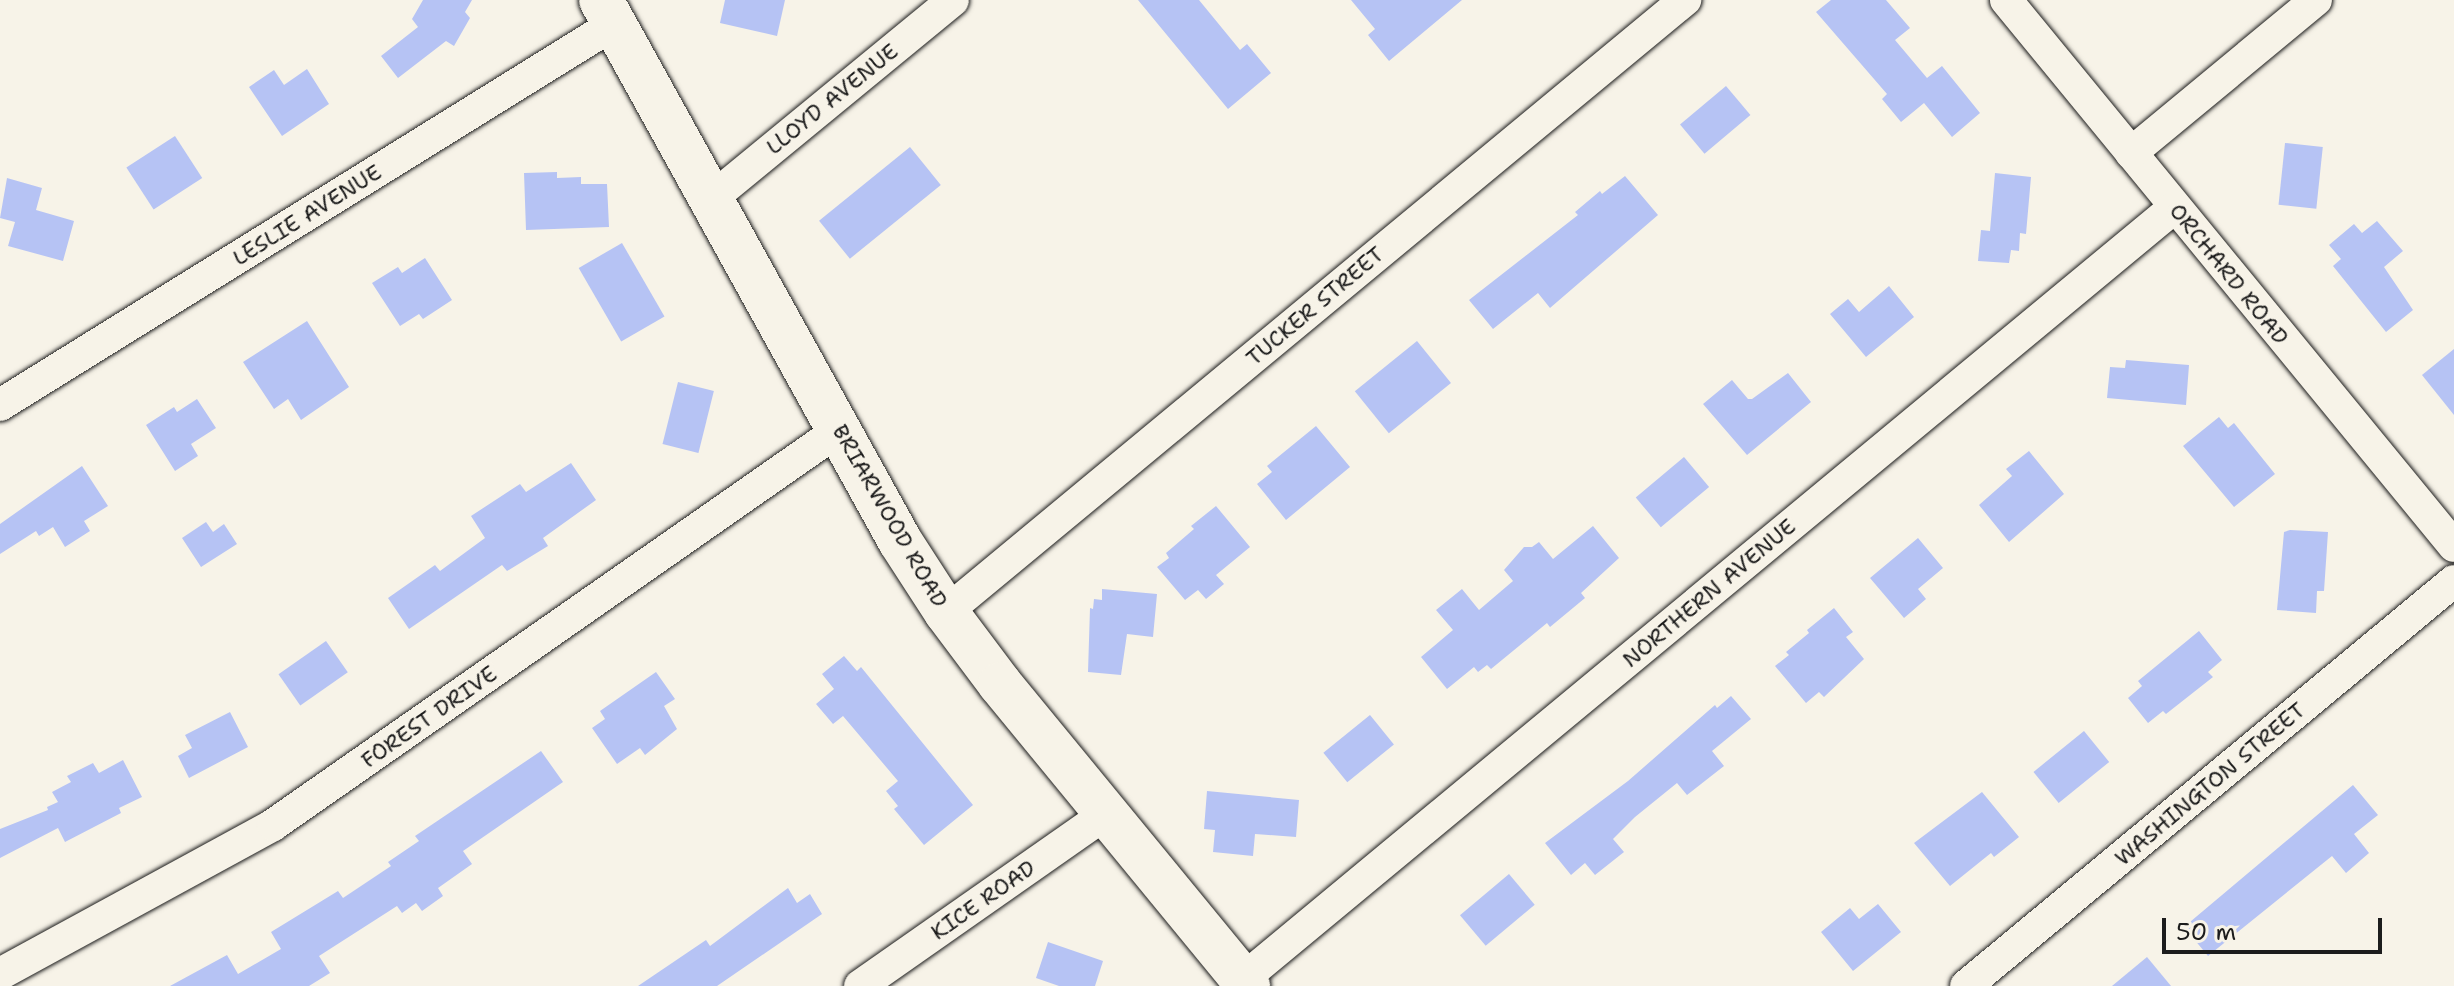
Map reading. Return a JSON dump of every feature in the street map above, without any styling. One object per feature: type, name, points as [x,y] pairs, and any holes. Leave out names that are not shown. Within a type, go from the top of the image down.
[{"type":"street","name":"LLOYD AVENUE","points":[[711,199],[953,0]]},
{"type":"street","name":"TUCKER STREET","points":[[946,612],[1685,0]]},
{"type":"street","name":"ORCHARD ROAD","points":[[2006,0],[2454,546]]},
{"type":"street","points":[[2131,153],[2316,0]]},
{"type":"street","name":"BRIARWOOD ROAD","points":[[608,12],[900,541],[946,612],[1000,684],[1246,983]]},
{"type":"street","name":"LESLIE AVENUE","points":[[3,397],[608,12]]},
{"type":"street","name":"NORTHERN AVENUE","points":[[1246,983],[2175,207]]},
{"type":"street","name":"FOREST DRIVE","points":[[0,974],[273,825],[839,430]]},
{"type":"street","name":"WASHINGTON STREET","points":[[1966,986],[2454,581]]},
{"type":"street","name":"KICE ROAD","points":[[860,986],[1106,814]]},
{"type":"building","points":[[423,0],[472,0],[465,12],[470,18],[454,46],[446,41],[398,78],[381,56],[418,27],[412,19]]},
{"type":"building","points":[[725,0],[785,0],[777,36],[720,23]]},
{"type":"building","points":[[1138,0],[1199,0],[1240,50],[1247,44],[1271,73],[1228,109]]},
{"type":"building","points":[[1351,0],[1462,0],[1389,61],[1368,35],[1375,29]]},
{"type":"building","points":[[1831,0],[1886,0],[1910,28],[1895,40],[1927,78],[1942,66],[1980,113],[1952,137],[1924,103],[1901,122],[1882,99],[1887,94],[1816,12]]},
{"type":"building","points":[[307,69],[329,104],[282,136],[249,87],[274,70],[284,85]]},
{"type":"building","points":[[1726,86],[1750,115],[1704,154],[1680,125]]},
{"type":"building","points":[[175,136],[202,178],[154,210],[126,168]]},
{"type":"building","points":[[2285,143],[2323,147],[2316,209],[2279,205]]},
{"type":"building","points":[[910,147],[941,185],[850,259],[819,221]]},
{"type":"building","points":[[557,172],[557,178],[581,177],[581,184],[607,184],[609,227],[526,230],[524,173]]},
{"type":"building","points":[[1995,173],[2031,177],[2026,234],[2020,233],[2019,251],[2011,250],[2009,263],[1978,261],[1981,230],[1990,231]]},
{"type":"building","points":[[1625,176],[1658,215],[1550,308],[1538,293],[1493,329],[1469,300],[1578,215],[1575,212],[1600,191],[1602,194]]},
{"type":"building","points":[[7,178],[42,188],[36,210],[74,221],[63,261],[8,246],[15,222],[0,218]]},
{"type":"building","points":[[2377,221],[2403,251],[2384,267],[2413,310],[2386,332],[2333,266],[2341,259],[2329,245],[2354,224],[2362,233]]},
{"type":"building","points":[[622,243],[664,317],[621,342],[579,268]]},
{"type":"building","points":[[425,258],[452,300],[423,319],[419,314],[400,326],[372,283],[398,267],[402,273]]},
{"type":"building","points":[[1889,286],[1914,317],[1866,357],[1830,314],[1848,299],[1859,312]]},
{"type":"building","points":[[307,321],[349,387],[301,420],[288,399],[274,409],[243,362]]},
{"type":"building","points":[[1417,341],[1451,383],[1389,433],[1355,391]]},
{"type":"building","points":[[2454,349],[2454,415],[2422,375]]},
{"type":"building","points":[[2126,360],[2189,365],[2186,405],[2107,398],[2110,367],[2125,368]]},
{"type":"building","points":[[1788,373],[1811,402],[1747,455],[1703,404],[1732,380],[1748,399],[1752,399]]},
{"type":"building","points":[[678,382],[714,391],[698,453],[663,444]]},
{"type":"building","points":[[197,399],[216,428],[191,444],[198,456],[175,471],[146,425],[174,407],[177,412]]},
{"type":"building","points":[[2219,417],[2228,428],[2234,423],[2275,474],[2234,507],[2183,446]]},
{"type":"building","points":[[1316,426],[1350,467],[1286,520],[1257,484],[1272,472],[1267,466]]},
{"type":"building","points":[[2029,451],[2064,494],[2009,542],[1979,505],[2012,476],[2006,469]]},
{"type":"building","points":[[1684,457],[1709,487],[1661,527],[1636,497]]},
{"type":"building","points":[[571,463],[596,500],[543,538],[548,546],[507,571],[502,565],[409,629],[388,598],[435,565],[440,571],[485,538],[471,516],[520,484],[526,492]]},
{"type":"building","points":[[82,466],[108,506],[84,521],[90,531],[65,547],[53,527],[39,536],[36,531],[0,554],[0,524]]},
{"type":"building","points":[[1216,506],[1250,547],[1216,575],[1224,584],[1206,599],[1198,590],[1185,600],[1157,567],[1169,558],[1166,553],[1194,529],[1191,526]]},
{"type":"building","points":[[206,522],[213,532],[224,524],[237,544],[201,567],[182,538]]},
{"type":"building","points":[[1593,526],[1619,558],[1581,593],[1585,598],[1550,627],[1547,623],[1491,669],[1487,665],[1478,672],[1474,667],[1447,689],[1421,657],[1453,630],[1436,610],[1462,589],[1479,610],[1513,581],[1504,570],[1524,547],[1532,547],[1539,542],[1553,559]]},
{"type":"building","points":[[2284,532],[2328,532],[2324,591],[2317,591],[2316,613],[2277,610]]},
{"type":"building","points":[[1918,538],[1943,568],[1918,589],[1926,599],[1904,618],[1870,578]]},
{"type":"building","points":[[1102,589],[1157,594],[1153,637],[1127,634],[1121,675],[1088,672],[1090,608],[1093,609],[1094,599],[1102,600]]},
{"type":"building","points":[[1834,608],[1853,632],[1846,637],[1864,659],[1824,697],[1819,692],[1806,703],[1775,666],[1809,633],[1807,630]]},
{"type":"building","points":[[2199,631],[2222,660],[2208,672],[2213,677],[2166,714],[2163,711],[2148,723],[2128,698],[2142,686],[2138,681]]},
{"type":"building","points":[[326,641],[348,672],[300,705],[278,674]]},
{"type":"building","points":[[844,656],[857,671],[861,667],[973,805],[924,845],[894,809],[898,806],[886,791],[898,781],[843,716],[833,724],[816,704],[834,689],[822,674]]},
{"type":"building","points":[[656,672],[675,699],[664,706],[677,729],[645,755],[640,748],[617,764],[592,728],[605,719],[600,711]]},
{"type":"building","points":[[1731,696],[1751,719],[1712,751],[1724,766],[1687,795],[1677,783],[1635,817],[1613,839],[1624,852],[1595,875],[1585,863],[1571,875],[1545,843],[1628,781],[1715,705],[1717,708]]},
{"type":"building","points":[[230,712],[248,747],[189,778],[178,756],[192,748],[185,735]]},
{"type":"building","points":[[1370,715],[1394,745],[1347,782],[1323,753]]},
{"type":"building","points":[[2084,731],[2109,762],[2059,803],[2033,772]]},
{"type":"building","points":[[541,751],[563,782],[463,851],[472,864],[438,888],[443,896],[422,911],[416,903],[402,913],[397,906],[319,956],[330,973],[309,986],[170,986],[227,955],[238,974],[281,949],[271,932],[338,891],[343,898],[391,866],[388,862],[419,841],[415,836]]},
{"type":"building","points":[[123,760],[142,797],[119,808],[121,813],[65,842],[58,828],[0,858],[0,829],[48,810],[47,807],[58,802],[52,792],[71,782],[67,776],[93,763],[99,773]]},
{"type":"building","points":[[2353,785],[2378,815],[2354,834],[2369,853],[2346,873],[2332,856],[2208,956],[2184,927]]},
{"type":"building","points":[[1207,791],[1299,800],[1296,837],[1255,834],[1253,856],[1213,852],[1215,830],[1204,829]]},
{"type":"building","points":[[1982,792],[2019,837],[1994,857],[1991,853],[1950,886],[1914,843]]},
{"type":"building","points":[[1509,874],[1535,905],[1486,946],[1460,915]]},
{"type":"building","points":[[788,888],[797,903],[810,894],[822,914],[717,986],[638,986],[706,940],[710,946]]},
{"type":"building","points":[[1878,904],[1901,932],[1853,971],[1821,932],[1850,908],[1859,919]]},
{"type":"building","points":[[1048,942],[1103,961],[1095,986],[1059,986],[1036,978]]},
{"type":"building","points":[[2147,957],[2171,986],[2112,986]]}]
